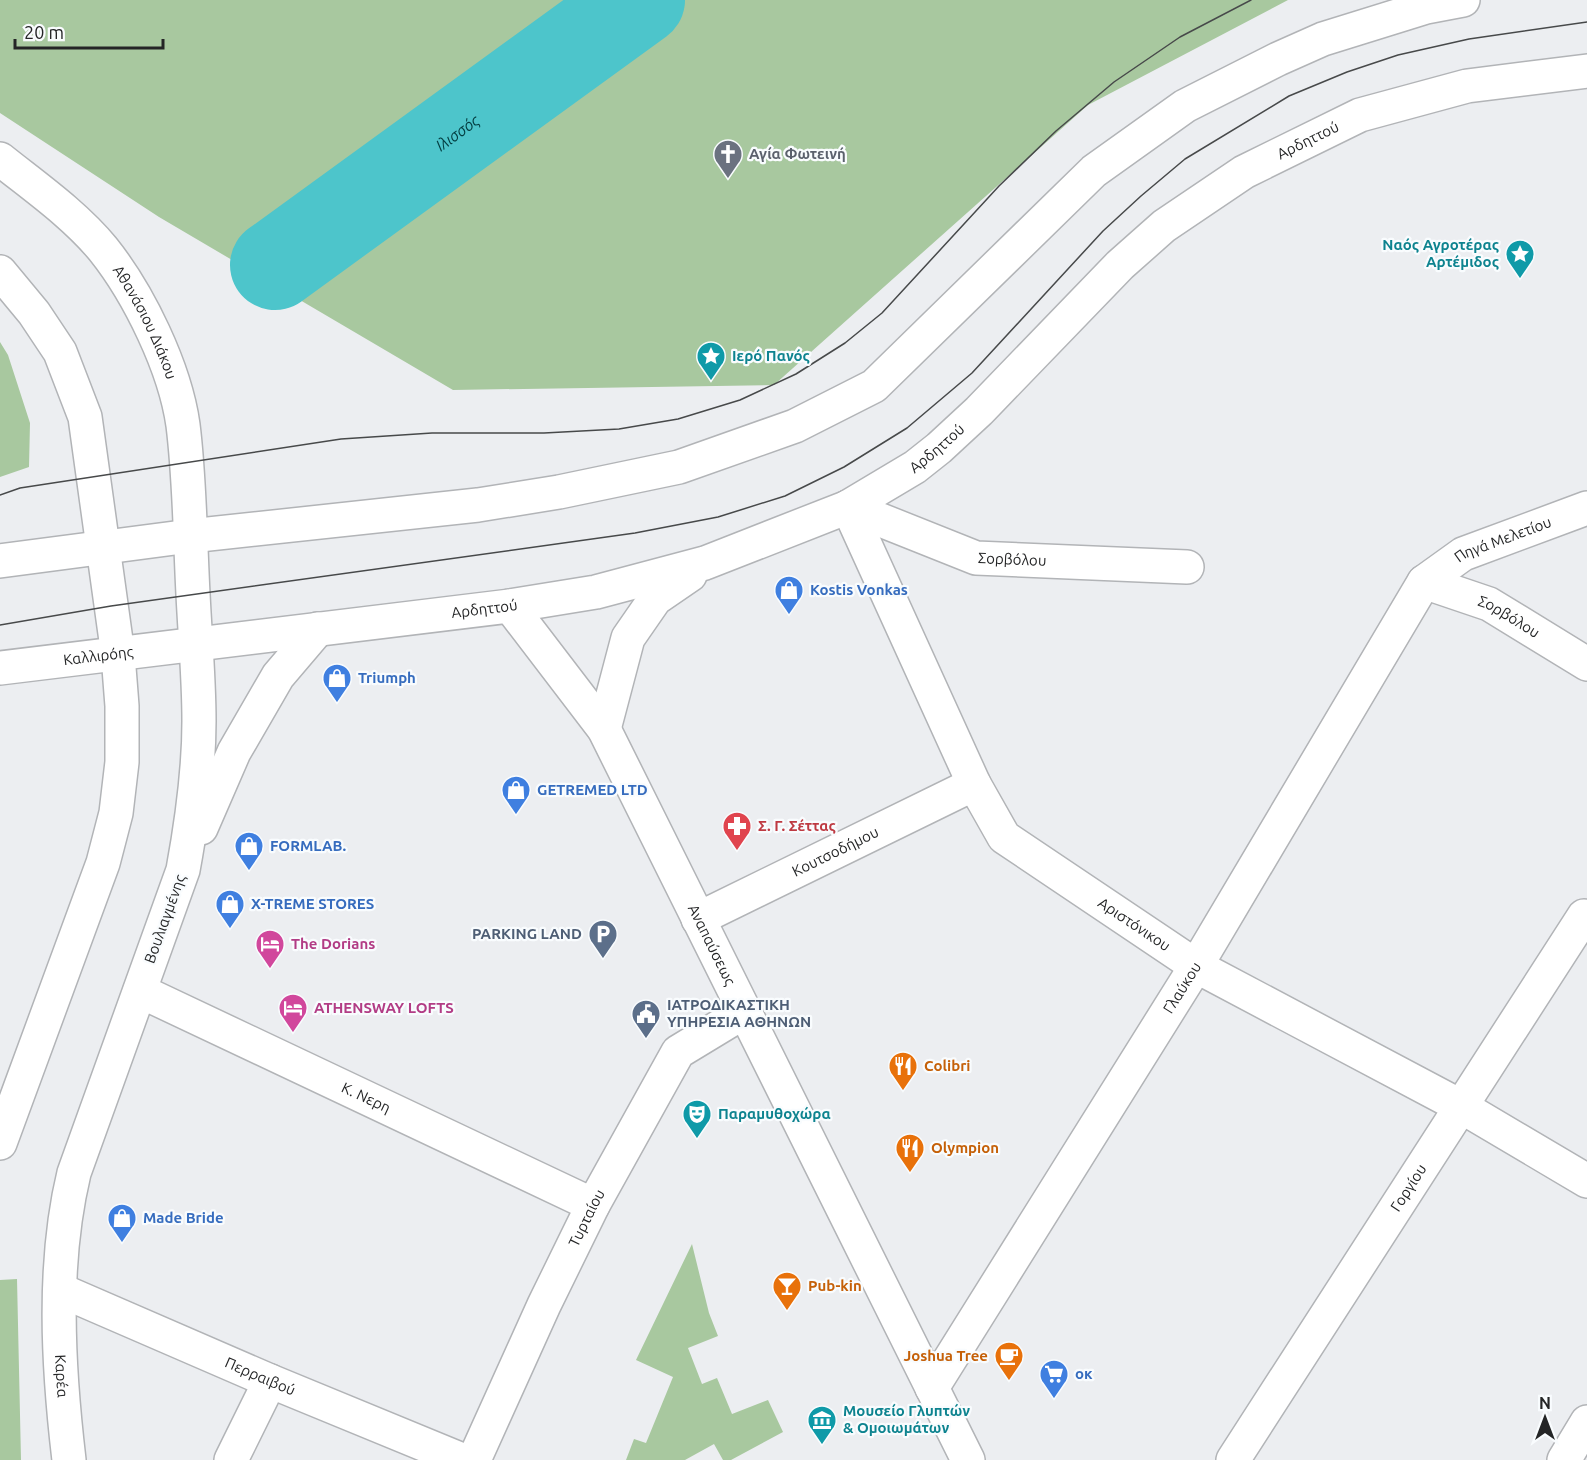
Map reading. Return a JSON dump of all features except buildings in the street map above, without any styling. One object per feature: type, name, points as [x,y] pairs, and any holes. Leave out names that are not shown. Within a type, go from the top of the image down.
[{"type":"street","points":[[0,561],[190,536],[478,506],[679,467],[795,426],[874,386],[1094,171],[1185,106],[1323,39],[1426,7],[1463,0]]},
{"type":"street","name":"Αρδηττού","points":[[196,644],[510,606],[596,592],[705,563],[848,507],[915,467],[939,448],[979,411],[1120,265],[1164,226],[1244,172],[1360,115],[1467,86],[1587,71]]},
{"type":"street","name":"Αθανάσιου Διάκου","points":[[0,159],[57,204],[102,249],[137,301],[153,332],[169,370],[182,424],[190,536]]},
{"type":"street","points":[[0,272],[34,313],[60,352],[85,417],[118,654],[122,706],[122,762],[116,813],[103,863],[0,1143]]},
{"type":"street","name":"Σορβόλου","points":[[848,507],[976,558],[1187,567]]},
{"type":"street","name":"Αριστόνικου","points":[[848,507],[974,784],[1004,837],[1196,966],[1462,1107],[1587,1181]]},
{"type":"street","name":"Πηγά Μελετίου","points":[[1424,582],[1463,554],[1587,508]]},
{"type":"street","name":"Βουλιαγμένης","points":[[60,1290],[66,1205],[74,1173],[183,870],[192,821],[200,720],[190,536]]},
{"type":"street","points":[[604,729],[627,638],[655,599],[705,563]]},
{"type":"street","name":"Σορβόλου","points":[[1424,582],[1489,604],[1587,664]]},
{"type":"street","name":"Γλαύκου","points":[[932,1388],[1196,966],[1424,582]]},
{"type":"street","name":"Αναπαύσεως","points":[[510,606],[604,729],[968,1460]]},
{"type":"street","points":[[183,870],[234,752],[278,676],[318,629]]},
{"type":"street","name":"Καλλιρόης","points":[[0,668],[196,644]]},
{"type":"street","name":"Κουτσοδήμου","points":[[698,919],[974,784]]},
{"type":"street","name":"Γοργίου","points":[[1233,1460],[1584,916]]},
{"type":"street","name":"Κ. Νερη","points":[[140,991],[593,1205]]},
{"type":"street","name":"Τυρταίου","points":[[474,1460],[544,1305],[593,1205],[678,1052],[744,1012]]},
{"type":"street","name":"Περραιβού","points":[[60,1290],[270,1381],[462,1460]]},
{"type":"street","name":"Καρέα","points":[[60,1290],[63,1405],[69,1460]]},
{"type":"street","points":[[231,1460],[270,1381]]},
{"type":"street","points":[[1564,1460],[1587,1422]]},
{"type":"green space","points":[[0,0],[1288,0],[1088,105],[774,385],[453,390],[159,217],[0,113]]},
{"type":"green space","points":[[0,342],[8,355],[30,423],[29,467],[0,477]]},
{"type":"green space","points":[[692,1244],[709,1313],[718,1336],[688,1348],[702,1384],[717,1378],[732,1414],[768,1400],[783,1432],[731,1460],[723,1460],[714,1444],[685,1460],[626,1460],[634,1439],[646,1443],[673,1377],[636,1360]]},
{"type":"green space","points":[[17,1279],[21,1460],[0,1460],[0,1280]]},
{"type":"waterway","name":"Ιλισσός","points":[[275,265],[640,0]]},
{"type":"tram line","points":[[0,495],[20,488],[341,439],[432,433],[544,433],[619,429],[678,419],[740,400],[796,374],[845,343],[882,313],[999,186],[1056,131],[1114,82],[1180,37],[1251,0]]},
{"type":"tram line","points":[[0,625],[111,606],[635,533],[718,517],[785,496],[844,467],[907,428],[972,373],[1103,231],[1141,196],[1185,159],[1289,96],[1347,72],[1398,55],[1469,39],[1587,22]]},
{"type":"place","name":"Αγία Φωτεινή","points":[[728,180]]},
{"type":"place","name":"Ναός Αγροτέρας Αρτέμιδος","points":[[1520,280]]},
{"type":"place","name":"Ιερό Πανός","points":[[711,382]]},
{"type":"place","name":"Kostis Vonkas","points":[[789,616]]},
{"type":"place","name":"Triumph","points":[[337,704]]},
{"type":"place","name":"GETREMED LTD","points":[[516,816]]},
{"type":"place","name":"Σ. Γ. Σέττας","points":[[737,852]]},
{"type":"place","name":"FORMLAB.","points":[[249,872]]},
{"type":"place","name":"X-TREME STORES","points":[[230,930]]},
{"type":"place","name":"PARKING LAND","points":[[603,960]]},
{"type":"place","name":"The Dorians","points":[[270,970]]},
{"type":"place","name":"ATHENSWAY LOFTS","points":[[293,1034]]},
{"type":"place","name":"ΙΑΤΡΟΔΙΚΑΣΤΙΚΗ ΥΠΗΡΕΣΙΑ ΑΘΗΝΩΝ","points":[[646,1040]]},
{"type":"place","name":"Colibri","points":[[903,1092]]},
{"type":"place","name":"Παραμυθοχώρα","points":[[697,1140]]},
{"type":"place","name":"Olympion","points":[[910,1174]]},
{"type":"place","name":"Made Bride","points":[[122,1244]]},
{"type":"place","name":"Pub-kin","points":[[787,1312]]},
{"type":"place","name":"Joshua Tree","points":[[1009,1382]]},
{"type":"place","name":"οκ","points":[[1054,1400]]},
{"type":"place","name":"Μουσείο Γλυπτών & Ομοιωμάτων","points":[[822,1446]]}]
